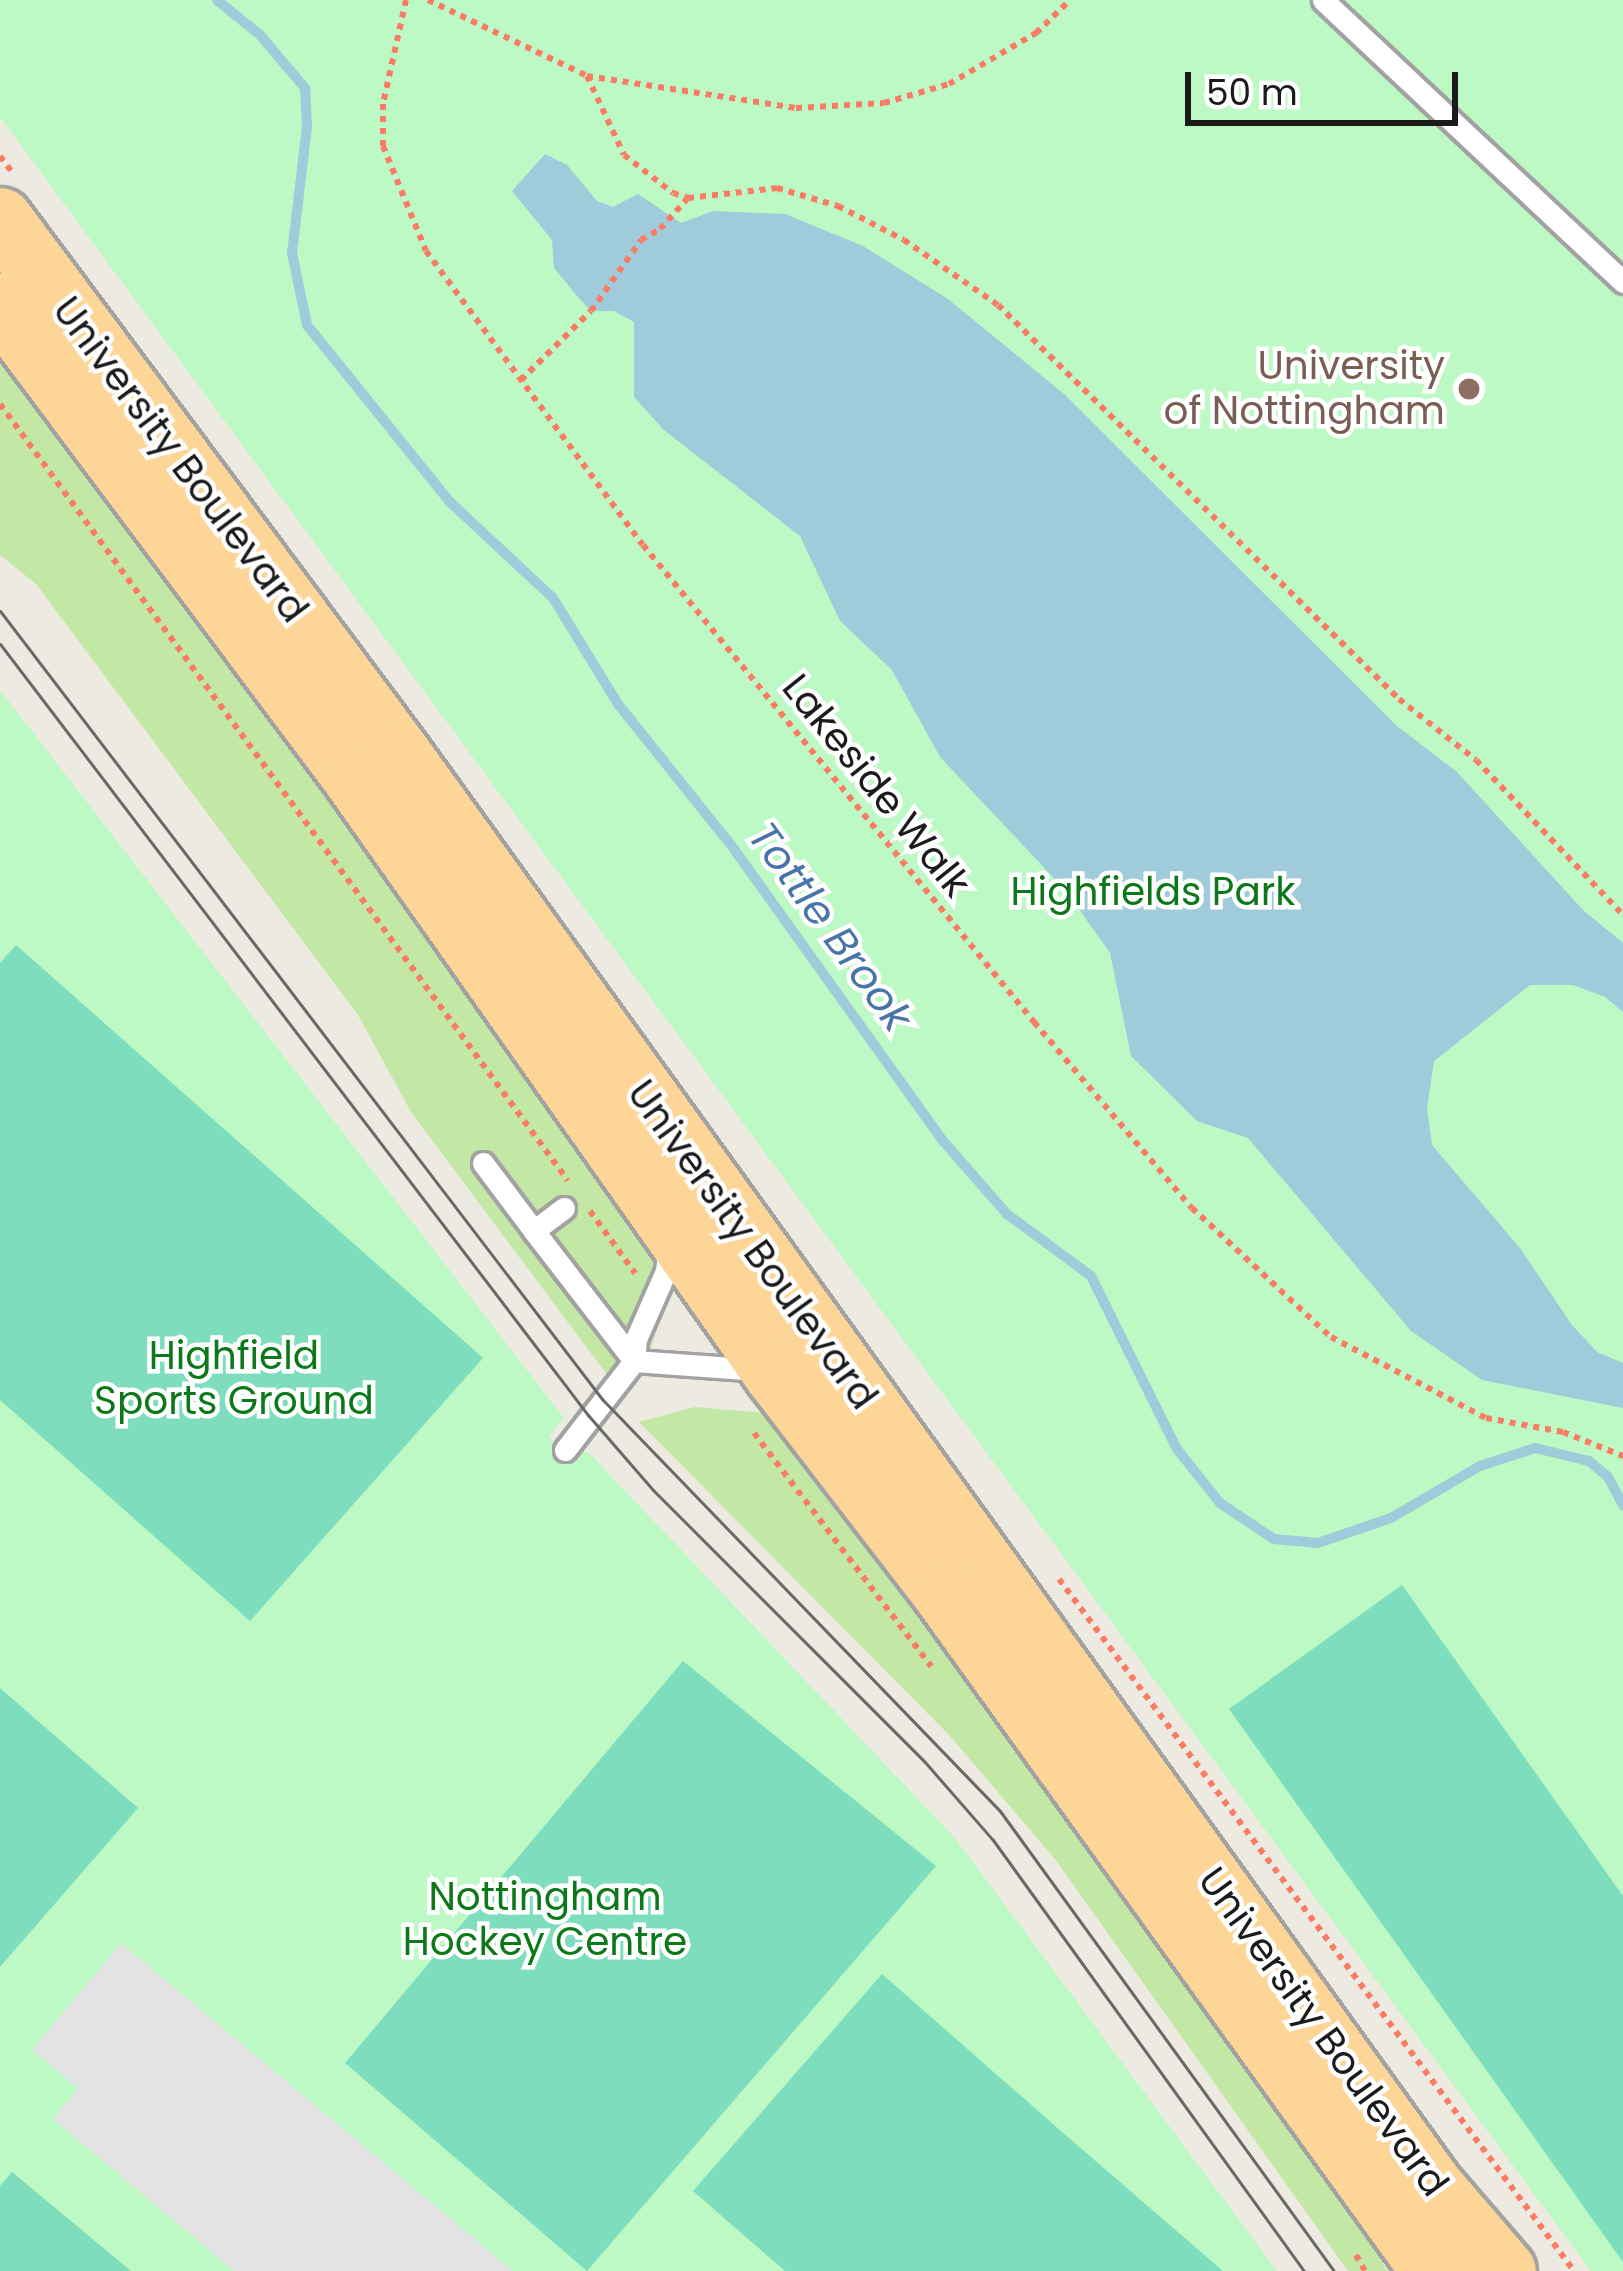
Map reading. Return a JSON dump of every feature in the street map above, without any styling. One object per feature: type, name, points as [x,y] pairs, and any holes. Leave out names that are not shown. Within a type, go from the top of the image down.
[{"type":"main road","name":"University Boulevard","points":[[0,219],[398,753],[1431,2186],[1504,2271]]},
{"type":"main road","name":"University Boulevard","points":[[0,304],[352,774],[775,1372],[945,1594],[1433,2271]]},
{"type":"lane","points":[[1323,0],[1623,282]]},
{"type":"lane","points":[[483,1163],[634,1361],[775,1372]]},
{"type":"lane","points":[[534,1231],[565,1208]]},
{"type":"lane","points":[[565,1450],[634,1361],[636,1339],[666,1271],[672,1221]]},
{"type":"path","name":"Lakeside Walk","points":[[406,0],[383,104],[383,146],[392,180],[426,251],[643,545],[1192,1208],[1348,1347],[1486,1418],[1563,1432],[1623,1456]]},
{"type":"path","points":[[428,0],[587,76],[796,108],[884,103],[949,84],[1036,33],[1070,0]]},
{"type":"path","points":[[587,76],[624,155],[673,194],[688,198],[777,188],[838,206],[904,240],[998,305],[1399,699],[1476,760],[1623,915]]},
{"type":"path","points":[[521,380],[591,311],[640,240],[660,229],[688,198]]},
{"type":"green space","name":"Highfields Park","points":[[0,0],[1623,0],[1623,2271],[1591,2271],[0,117]]},
{"type":"green space","points":[[0,338],[676,1257],[648,1360],[617,1388],[411,1112],[358,1015],[36,584],[0,555]]},
{"type":"green space","name":"Nottingham Hockey Centre","points":[[0,690],[564,1418],[549,1437],[565,1450],[588,1452],[955,1838],[1277,2271],[0,2271]]},
{"type":"green space","name":"Highfield Sports Ground","points":[[16,945],[483,1358],[250,1621],[0,1400],[0,963]]},
{"type":"green space","points":[[695,1407],[775,1414],[1343,2189],[1387,2271],[1348,2271],[1055,1859],[949,1735],[639,1422]]},
{"type":"green space","points":[[1402,1585],[1623,1896],[1623,2262],[1229,1709]]},
{"type":"green space","points":[[683,1661],[936,1866],[587,2271],[345,2063]]},
{"type":"green space","points":[[0,1688],[138,1808],[0,1967]]},
{"type":"green space","points":[[882,1974],[1223,2271],[785,2271],[693,2191]]},
{"type":"green space","points":[[12,2172],[131,2271],[0,2271],[0,2186]]},
{"type":"shaded area","points":[[121,1943],[513,2271],[234,2271],[53,2119],[78,2088],[32,2050]]},
{"type":"water","points":[[545,154],[567,165],[597,201],[613,207],[638,194],[681,223],[713,211],[785,214],[863,246],[948,299],[1064,394],[1397,726],[1457,772],[1583,910],[1623,943],[1623,1012],[1605,997],[1573,985],[1530,985],[1434,1061],[1427,1108],[1432,1145],[1520,1248],[1572,1325],[1597,1352],[1623,1363],[1623,1408],[1482,1380],[1411,1331],[1248,1138],[1197,1121],[1131,1056],[1110,953],[1066,891],[940,757],[892,670],[840,621],[800,536],[664,430],[634,397],[634,322],[614,311],[591,311],[554,268],[552,240],[512,191]]},
{"type":"waterway","name":"Tottle Brook","points":[[217,0],[260,35],[305,88],[307,126],[292,253],[307,325],[450,502],[553,598],[618,704],[734,849],[944,1142],[1007,1214],[1091,1276],[1177,1449],[1220,1503],[1274,1539],[1318,1543],[1391,1518],[1480,1466],[1535,1448],[1589,1461],[1608,1477],[1623,1505]]},
{"type":"tram line","points":[[0,611],[602,1399],[1000,1811],[1334,2271]]},
{"type":"tram line","points":[[0,644],[588,1415],[653,1490],[924,1761],[993,1840],[1304,2271]]},
{"type":"place","name":"University of Nottingham","points":[[1469,389]]}]
